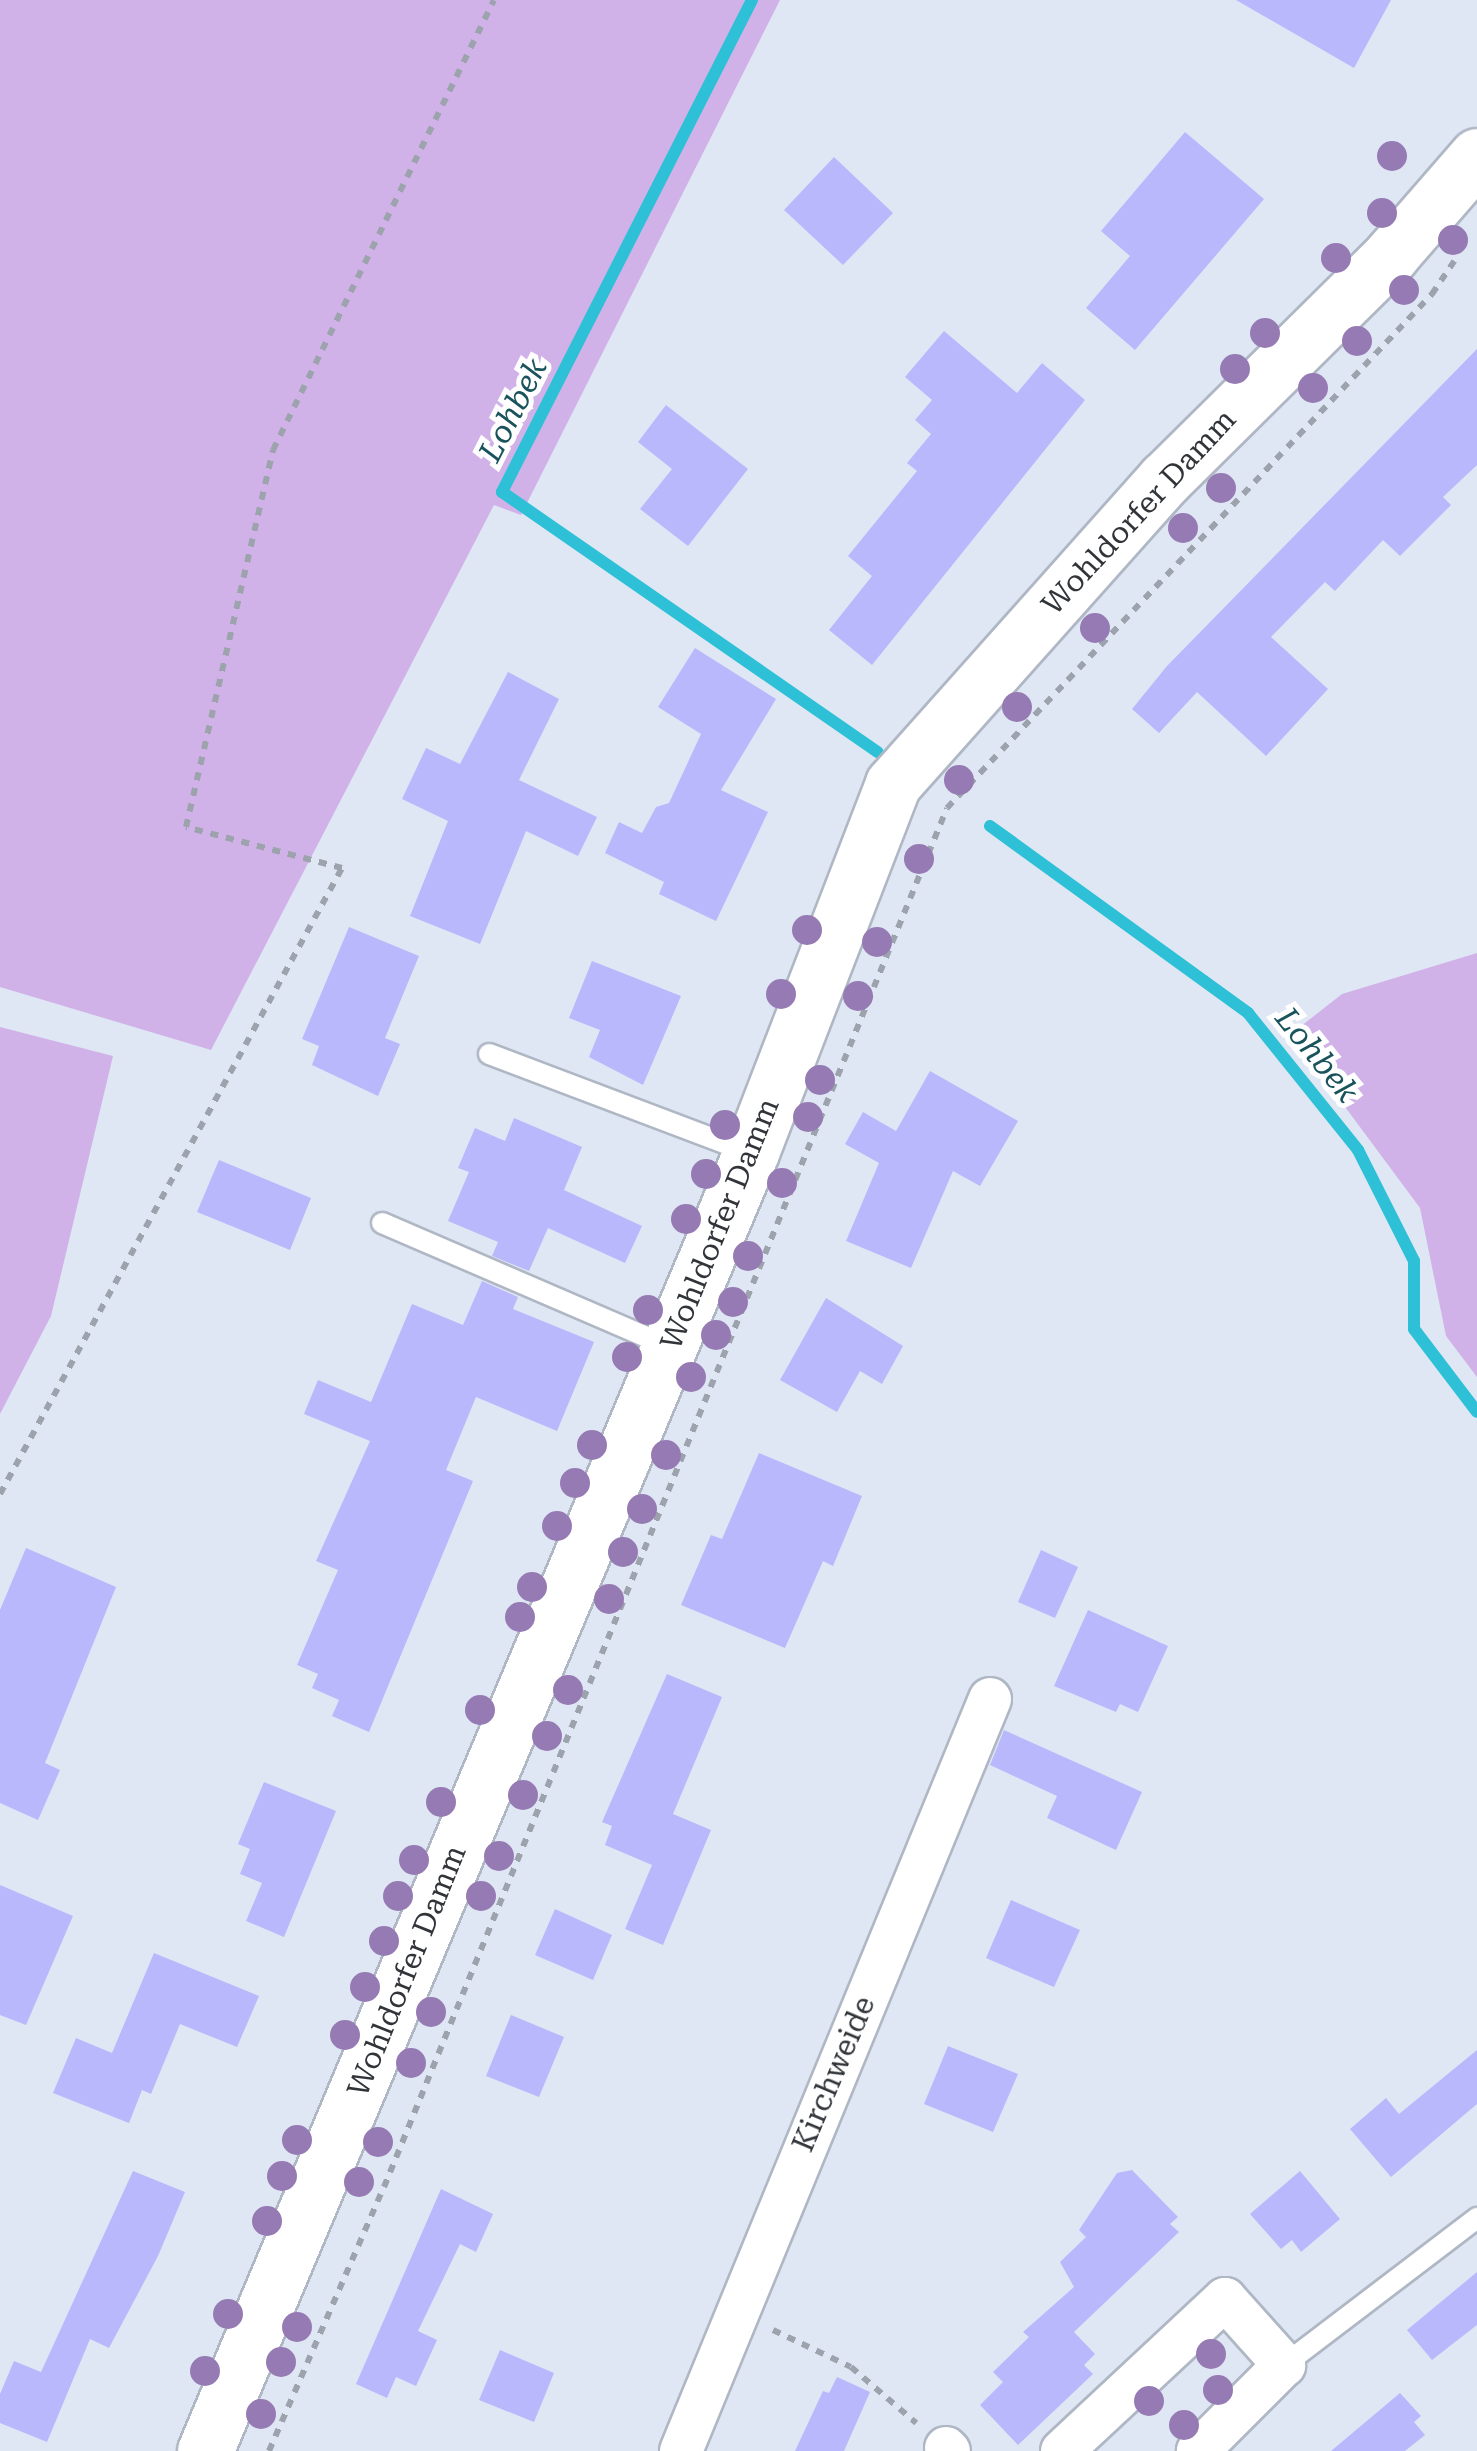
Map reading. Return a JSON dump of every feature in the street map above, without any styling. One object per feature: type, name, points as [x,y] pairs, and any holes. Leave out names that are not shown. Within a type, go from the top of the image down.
[{"type":"street","name":"Wohldorfer Damm","points":[[205,2451],[750,1152],[893,784],[1165,479],[1391,255],[1477,156]]},
{"type":"street","name":"Kirchweide","points":[[681,2451],[990,1699]]},
{"type":"street","points":[[1062,2451],[1226,2298],[1284,2365],[1198,2451]]},
{"type":"lane","points":[[489,1054],[750,1152]]},
{"type":"lane","points":[[382,1223],[669,1347]]},
{"type":"lane","points":[[1284,2365],[1477,2218]]},
{"type":"path","points":[[0,1494],[342,868],[186,827],[273,450],[494,0]]},
{"type":"path","points":[[269,2451],[430,2076],[947,808],[1432,294],[1466,245]]},
{"type":"path","points":[[740,2315],[851,2367],[947,2450]]},
{"type":"shaded area","points":[[0,0],[780,0],[521,515],[494,505],[211,1050],[0,987]]},
{"type":"shaded area","points":[[1477,953],[1477,1377],[1446,1336],[1420,1208],[1291,1034],[1342,994]]},
{"type":"shaded area","points":[[0,1027],[113,1056],[51,1316],[0,1414]]},
{"type":"building","points":[[1236,0],[1391,0],[1354,68]]},
{"type":"building","points":[[1185,132],[1264,199],[1135,350],[1086,308],[1130,256],[1101,231]]},
{"type":"building","points":[[834,157],[893,213],[843,265],[784,210]]},
{"type":"building","points":[[944,331],[1017,393],[1042,363],[1085,400],[872,665],[829,630],[872,576],[848,556],[917,471],[907,463],[931,434],[915,420],[932,400],[905,377]]},
{"type":"building","points":[[1477,349],[1477,465],[1443,497],[1451,505],[1400,556],[1383,540],[1335,591],[1325,582],[1271,637],[1328,689],[1266,756],[1197,692],[1159,733],[1132,709],[1167,666]]},
{"type":"building","points":[[666,405],[748,469],[688,546],[640,509],[672,469],[638,442]]},
{"type":"building","points":[[695,648],[776,699],[721,790],[768,812],[716,921],[659,894],[664,882],[605,853],[619,822],[642,833],[656,807],[669,803],[701,734],[658,707]]},
{"type":"building","points":[[508,672],[559,699],[519,780],[597,817],[578,856],[526,831],[480,944],[410,916],[448,821],[402,799],[426,748],[460,764]]},
{"type":"building","points":[[349,927],[419,956],[385,1038],[400,1044],[378,1096],[312,1065],[319,1046],[302,1039]]},
{"type":"building","points":[[592,961],[681,996],[643,1085],[589,1057],[600,1030],[569,1018]]},
{"type":"building","points":[[930,1071],[1018,1121],[980,1186],[953,1171],[911,1268],[846,1241],[879,1163],[845,1144],[863,1112],[896,1131]]},
{"type":"building","points":[[514,1118],[582,1147],[564,1190],[642,1226],[625,1263],[548,1228],[529,1271],[492,1256],[498,1242],[448,1221],[469,1172],[458,1168],[475,1128],[505,1141]]},
{"type":"building","points":[[219,1160],[311,1198],[290,1250],[197,1212]]},
{"type":"building","points":[[482,1281],[518,1297],[513,1309],[594,1342],[557,1431],[476,1397],[446,1470],[473,1481],[369,1732],[332,1716],[339,1700],[312,1688],[318,1674],[297,1665],[338,1570],[316,1561],[370,1441],[304,1414],[318,1380],[371,1402],[412,1304],[463,1325]]},
{"type":"building","points":[[826,1298],[903,1346],[882,1384],[860,1371],[837,1412],[780,1380]]},
{"type":"building","points":[[759,1453],[862,1496],[833,1566],[823,1561],[785,1648],[681,1605],[711,1535],[722,1539]]},
{"type":"building","points":[[26,1548],[116,1587],[45,1763],[60,1770],[38,1820],[0,1803],[0,1610]]},
{"type":"building","points":[[1041,1550],[1078,1567],[1055,1618],[1018,1602]]},
{"type":"building","points":[[1088,1610],[1168,1646],[1138,1712],[1120,1704],[1116,1712],[1054,1686]]},
{"type":"building","points":[[667,1674],[722,1697],[673,1814],[711,1830],[663,1945],[625,1929],[652,1865],[605,1845],[612,1826],[602,1822]]},
{"type":"building","points":[[1004,1730],[1142,1792],[1116,1850],[1047,1818],[1057,1796],[990,1765]]},
{"type":"building","points":[[264,1782],[336,1811],[284,1937],[246,1921],[262,1883],[240,1874],[250,1849],[238,1844]]},
{"type":"building","points":[[0,1885],[73,1916],[26,2025],[0,2015]]},
{"type":"building","points":[[1011,1900],[1080,1930],[1054,1987],[986,1958]]},
{"type":"building","points":[[555,1909],[612,1935],[593,1980],[535,1955]]},
{"type":"building","points":[[154,1953],[259,1996],[237,2047],[180,2024],[151,2094],[142,2090],[129,2123],[53,2093],[76,2038],[112,2053]]},
{"type":"building","points":[[511,2015],[564,2037],[539,2097],[486,2076]]},
{"type":"building","points":[[948,2046],[1018,2074],[993,2132],[924,2104]]},
{"type":"building","points":[[1477,2050],[1477,2104],[1391,2177],[1350,2129],[1386,2098],[1399,2114]]},
{"type":"building","points":[[1132,2170],[1178,2217],[1170,2224],[1179,2232],[1074,2332],[1095,2354],[1084,2365],[1093,2374],[1018,2445],[980,2405],[1003,2382],[993,2372],[1029,2337],[1023,2332],[1074,2287],[1060,2262],[1086,2237],[1079,2230],[1117,2173]]},
{"type":"building","points":[[133,2171],[185,2192],[158,2256],[109,2348],[90,2339],[47,2442],[0,2423],[0,2394],[14,2361],[41,2372]]},
{"type":"building","points":[[1300,2171],[1340,2219],[1301,2252],[1292,2240],[1281,2249],[1250,2214]]},
{"type":"building","points":[[441,2189],[493,2214],[476,2252],[460,2244],[418,2331],[437,2340],[416,2386],[396,2377],[387,2398],[356,2384]]},
{"type":"building","points":[[1477,2272],[1477,2325],[1432,2360],[1407,2330]]},
{"type":"building","points":[[500,2350],[554,2373],[534,2422],[479,2400]]},
{"type":"building","points":[[837,2377],[870,2392],[844,2451],[795,2451],[823,2391],[829,2393]]},
{"type":"building","points":[[1400,2393],[1421,2416],[1414,2422],[1425,2435],[1405,2451],[1331,2451]]},
{"type":"waterway","name":"Lohbek","points":[[752,0],[502,492],[878,752]]},
{"type":"waterway","name":"Lohbek","points":[[990,826],[1248,1013],[1358,1150],[1414,1261],[1414,1329],[1477,1412]]}]
